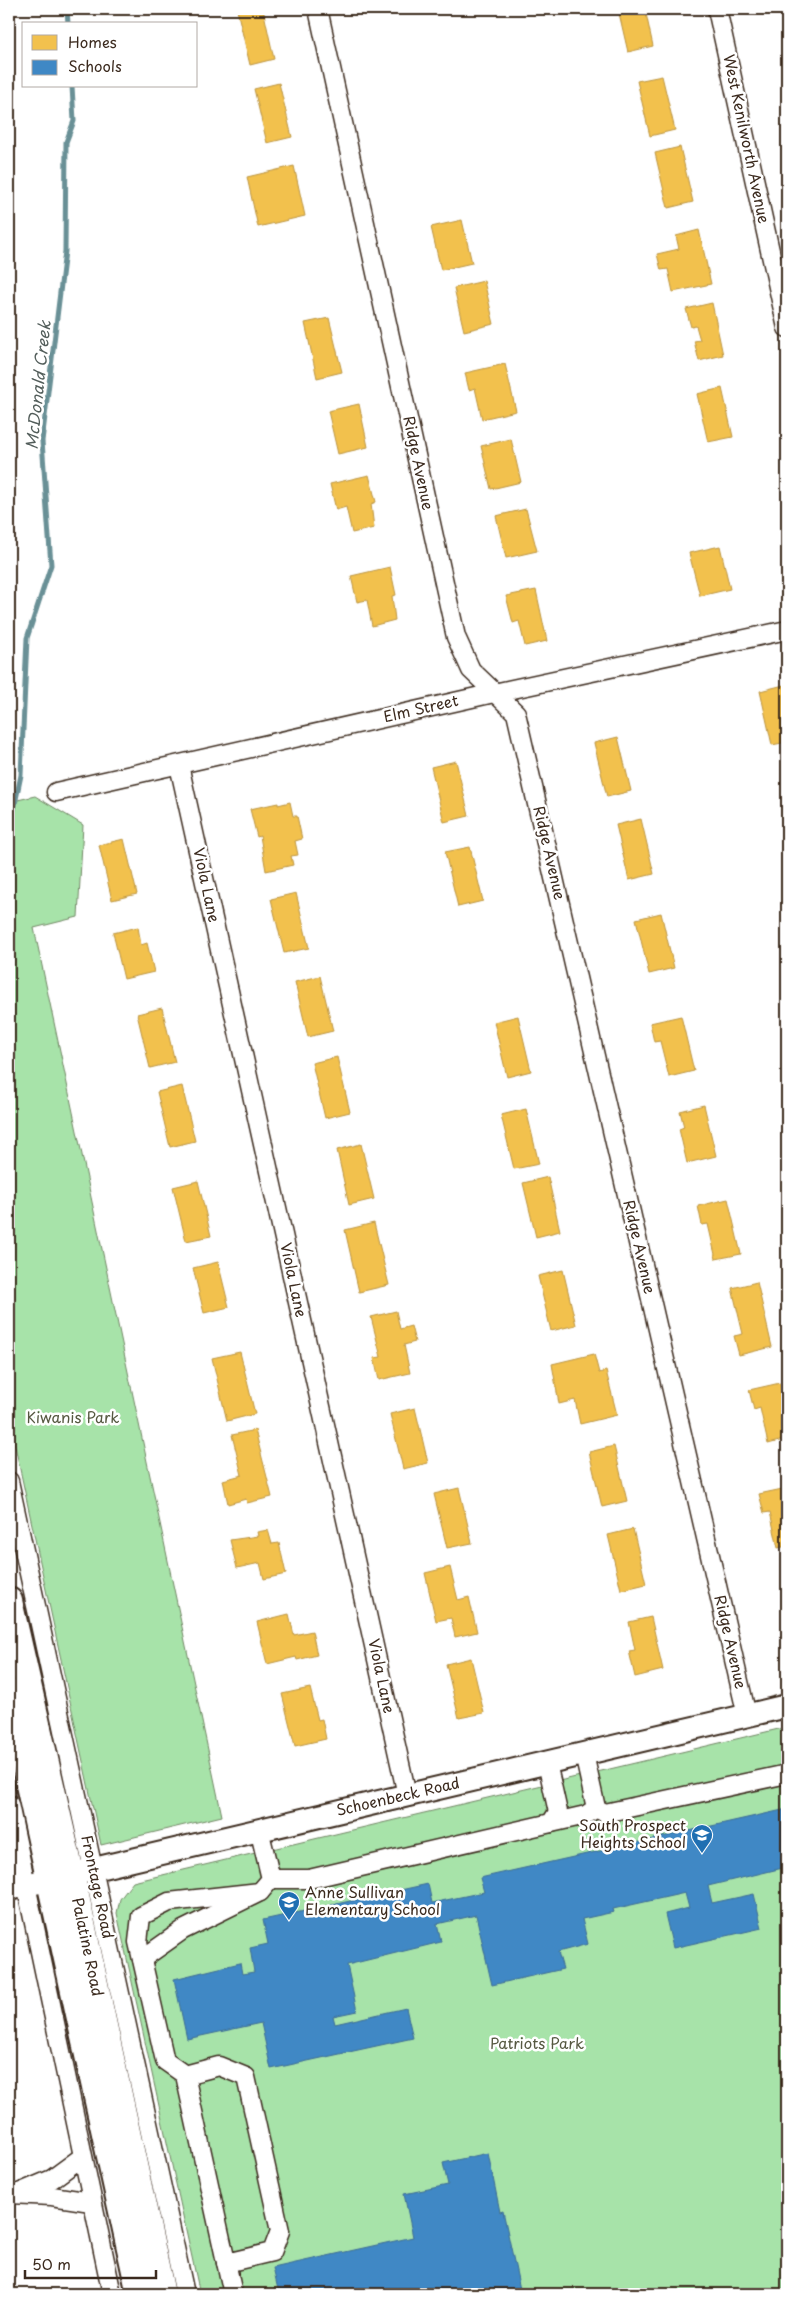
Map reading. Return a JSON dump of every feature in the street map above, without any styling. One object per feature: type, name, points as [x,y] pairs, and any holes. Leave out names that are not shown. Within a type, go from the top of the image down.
[{"type":"highway","name":"Palatine Road","points":[[9,1601],[50,1879],[162,2294]]},
{"type":"highway","name":"Palatine Road","points":[[9,1693],[140,2294]]},
{"type":"main road","name":"Schoenbeck Road","points":[[50,1879],[787,1706]]},
{"type":"street","name":"Ridge Avenue","points":[[318,9],[456,637],[471,670],[516,713],[747,1716]]},
{"type":"street","name":"West Kenilworth Avenue","points":[[717,9],[787,328]]},
{"type":"street","name":"Elm Street","points":[[56,792],[494,693],[787,630]]},
{"type":"street","name":"Viola Lane","points":[[179,765],[407,1795]]},
{"type":"street","name":"Frontage Road","points":[[9,1480],[50,1879],[82,2157],[112,2294]]},
{"type":"street","points":[[584,1754],[596,1808],[605,1813],[787,1774]]},
{"type":"street","points":[[547,1762],[558,1812],[551,1823]]},
{"type":"street","name":"Frontage Road","points":[[9,1804],[50,1879],[185,2294]]},
{"type":"street","points":[[233,2294],[185,2075],[165,2061],[138,1942],[141,1916],[169,1902],[309,1879],[586,1815],[596,1808]]},
{"type":"street","points":[[259,1829],[265,1886]]},
{"type":"street","points":[[142,1959],[183,1930],[265,1886]]},
{"type":"street","points":[[185,2075],[219,2066],[246,2077],[280,2232],[272,2252],[226,2263]]},
{"type":"street","points":[[13,2194],[52,2179],[82,2157]]},
{"type":"street","points":[[13,2194],[52,2196],[91,2202]]},
{"type":"green space","name":"Kiwanis Park","points":[[35,796],[83,825],[78,917],[34,928],[222,1816],[101,1845],[9,1418],[9,802]]},
{"type":"green space","name":"Patriots Park","points":[[787,1727],[787,2294],[200,2294],[117,1913],[120,1899],[133,1882]]},
{"type":"building: Homes","points":[[263,9],[274,59],[250,65],[237,10]]},
{"type":"building: Homes","points":[[618,9],[645,9],[653,46],[628,52]]},
{"type":"building: Homes","points":[[662,76],[675,130],[650,136],[637,81]]},
{"type":"building: Homes","points":[[279,83],[292,137],[267,143],[254,89]]},
{"type":"building: Homes","points":[[680,147],[693,202],[668,208],[655,153]]},
{"type":"building: Homes","points":[[294,166],[305,216],[258,227],[247,177]]},
{"type":"building: Homes","points":[[462,220],[472,263],[441,270],[431,227]]},
{"type":"building: Homes","points":[[699,230],[711,284],[673,292],[668,269],[661,270],[657,254],[679,249],[676,236]]},
{"type":"building: Homes","points":[[484,281],[494,324],[464,331],[454,288]]},
{"type":"building: Homes","points":[[712,303],[723,355],[699,361],[694,341],[700,340],[696,326],[691,327],[686,309]]},
{"type":"building: Homes","points":[[329,318],[342,372],[317,378],[305,323]]},
{"type":"building: Homes","points":[[505,364],[516,411],[482,419],[475,388],[469,390],[465,373]]},
{"type":"building: Homes","points":[[722,388],[733,437],[708,442],[697,394]]},
{"type":"building: Homes","points":[[359,404],[368,447],[338,454],[328,411]]},
{"type":"building: Homes","points":[[511,439],[521,482],[491,489],[481,446]]},
{"type":"building: Homes","points":[[369,475],[376,502],[371,504],[374,528],[352,533],[346,507],[336,510],[330,484]]},
{"type":"building: Homes","points":[[526,509],[537,551],[506,558],[496,516]]},
{"type":"building: Homes","points":[[720,546],[730,589],[700,596],[689,553]]},
{"type":"building: Homes","points":[[390,567],[396,595],[392,596],[395,620],[372,626],[367,600],[357,602],[351,576]]},
{"type":"building: Homes","points":[[536,590],[547,641],[525,646],[519,621],[513,623],[506,596]]},
{"type":"building: Homes","points":[[784,685],[787,697],[787,742],[772,745],[760,691]]},
{"type":"building: Homes","points":[[618,737],[631,791],[607,797],[594,743]]},
{"type":"building: Homes","points":[[456,761],[469,816],[444,822],[431,767]]},
{"type":"building: Homes","points":[[290,802],[293,816],[297,816],[302,839],[295,841],[298,855],[291,856],[293,865],[266,871],[260,836],[257,837],[250,809]]},
{"type":"building: Homes","points":[[641,819],[654,874],[629,880],[616,825]]},
{"type":"building: Homes","points":[[124,839],[137,894],[112,900],[99,845]]},
{"type":"building: Homes","points":[[470,847],[483,901],[458,907],[445,852]]},
{"type":"building: Homes","points":[[296,893],[309,948],[284,953],[271,899]]},
{"type":"building: Homes","points":[[661,913],[674,968],[649,974],[636,919]]},
{"type":"building: Homes","points":[[138,927],[141,945],[147,943],[154,972],[124,979],[113,933]]},
{"type":"building: Homes","points":[[320,976],[333,1031],[308,1037],[295,982]]},
{"type":"building: Homes","points":[[162,1008],[175,1062],[150,1068],[137,1014]]},
{"type":"building: Homes","points":[[518,1016],[531,1071],[507,1077],[494,1022]]},
{"type":"building: Homes","points":[[681,1016],[694,1071],[669,1077],[660,1041],[654,1042],[650,1023]]},
{"type":"building: Homes","points":[[337,1057],[350,1112],[325,1118],[312,1063]]},
{"type":"building: Homes","points":[[182,1086],[195,1141],[170,1147],[157,1092]]},
{"type":"building: Homes","points":[[704,1105],[716,1156],[687,1163],[679,1129],[684,1127],[680,1111]]},
{"type":"building: Homes","points":[[526,1109],[539,1164],[514,1169],[501,1115]]},
{"type":"building: Homes","points":[[361,1144],[374,1199],[349,1205],[337,1150]]},
{"type":"building: Homes","points":[[548,1177],[560,1231],[536,1237],[523,1183]]},
{"type":"building: Homes","points":[[198,1181],[211,1236],[186,1241],[173,1187]]},
{"type":"building: Homes","points":[[728,1199],[741,1254],[716,1259],[708,1224],[702,1225],[698,1206]]},
{"type":"building: Homes","points":[[374,1223],[389,1285],[359,1292],[345,1230]]},
{"type":"building: Homes","points":[[218,1262],[229,1307],[204,1313],[193,1268]]},
{"type":"building: Homes","points":[[563,1270],[576,1325],[551,1331],[538,1276]]},
{"type":"building: Homes","points":[[757,1282],[772,1347],[739,1355],[734,1336],[743,1334],[732,1288]]},
{"type":"building: Homes","points":[[396,1311],[400,1329],[411,1326],[415,1342],[404,1345],[410,1373],[379,1380],[374,1358],[381,1357],[371,1317]]},
{"type":"building: Homes","points":[[240,1352],[255,1414],[227,1421],[212,1358]]},
{"type":"building: Homes","points":[[594,1354],[599,1373],[606,1371],[617,1415],[580,1424],[575,1400],[559,1404],[552,1364]]},
{"type":"building: Homes","points":[[780,1383],[787,1414],[787,1439],[768,1444],[760,1408],[754,1410],[749,1390]]},
{"type":"building: Homes","points":[[415,1408],[428,1463],[403,1469],[390,1414]]},
{"type":"building: Homes","points":[[255,1430],[272,1497],[247,1503],[246,1499],[228,1504],[223,1480],[242,1475],[232,1435]]},
{"type":"building: Homes","points":[[614,1446],[627,1501],[602,1507],[589,1452]]},
{"type":"building: Homes","points":[[459,1488],[472,1543],[447,1548],[434,1494]]},
{"type":"building: Homes","points":[[787,1488],[787,1546],[778,1548],[770,1512],[764,1513],[759,1494]]},
{"type":"building: Homes","points":[[633,1529],[646,1584],[621,1590],[608,1535]]},
{"type":"building: Homes","points":[[268,1530],[272,1544],[279,1543],[286,1574],[264,1579],[260,1563],[237,1568],[230,1540],[258,1536],[257,1532]]},
{"type":"building: Homes","points":[[450,1567],[458,1600],[469,1597],[477,1632],[455,1637],[451,1618],[436,1621],[425,1573]]},
{"type":"building: Homes","points":[[289,1614],[294,1635],[312,1631],[317,1655],[297,1660],[296,1657],[267,1664],[257,1622]]},
{"type":"building: Homes","points":[[651,1617],[663,1670],[635,1677],[629,1651],[635,1650],[629,1622]]},
{"type":"building: Homes","points":[[471,1658],[484,1713],[459,1718],[446,1664]]},
{"type":"building: Homes","points":[[310,1688],[318,1720],[322,1719],[326,1739],[295,1746],[282,1694]]},
{"type":"building: Schools","points":[[787,1809],[787,1867],[708,1886],[712,1903],[754,1894],[762,1928],[673,1948],[665,1914],[689,1908],[685,1893],[613,1909],[614,1912],[582,1919],[588,1944],[558,1952],[563,1969],[492,1985],[476,1915],[437,1924],[441,1942],[347,1965],[357,2011],[333,2016],[335,2024],[406,2008],[413,2038],[271,2069],[261,2023],[187,2039],[174,1979],[240,1963],[242,1974],[254,1972],[250,1948],[268,1944],[263,1920],[428,1884],[432,1903],[484,1892],[480,1878]]},
{"type":"building: Schools","points":[[488,2153],[500,2212],[503,2211],[521,2294],[279,2294],[273,2268],[413,2237],[404,2194],[448,2185],[443,2163]]},
{"type":"waterway","name":"McDonald Creek","points":[[67,9],[68,22]]},
{"type":"waterway","name":"McDonald Creek","points":[[9,833],[21,775],[27,638],[51,565],[42,441],[65,251],[66,142],[74,121],[72,88]]},
{"type":"place","name":"South Prospect Heights School","points":[[702,1854]]},
{"type":"place","name":"Anne Sullivan Elementary School","points":[[289,1921]]}]
